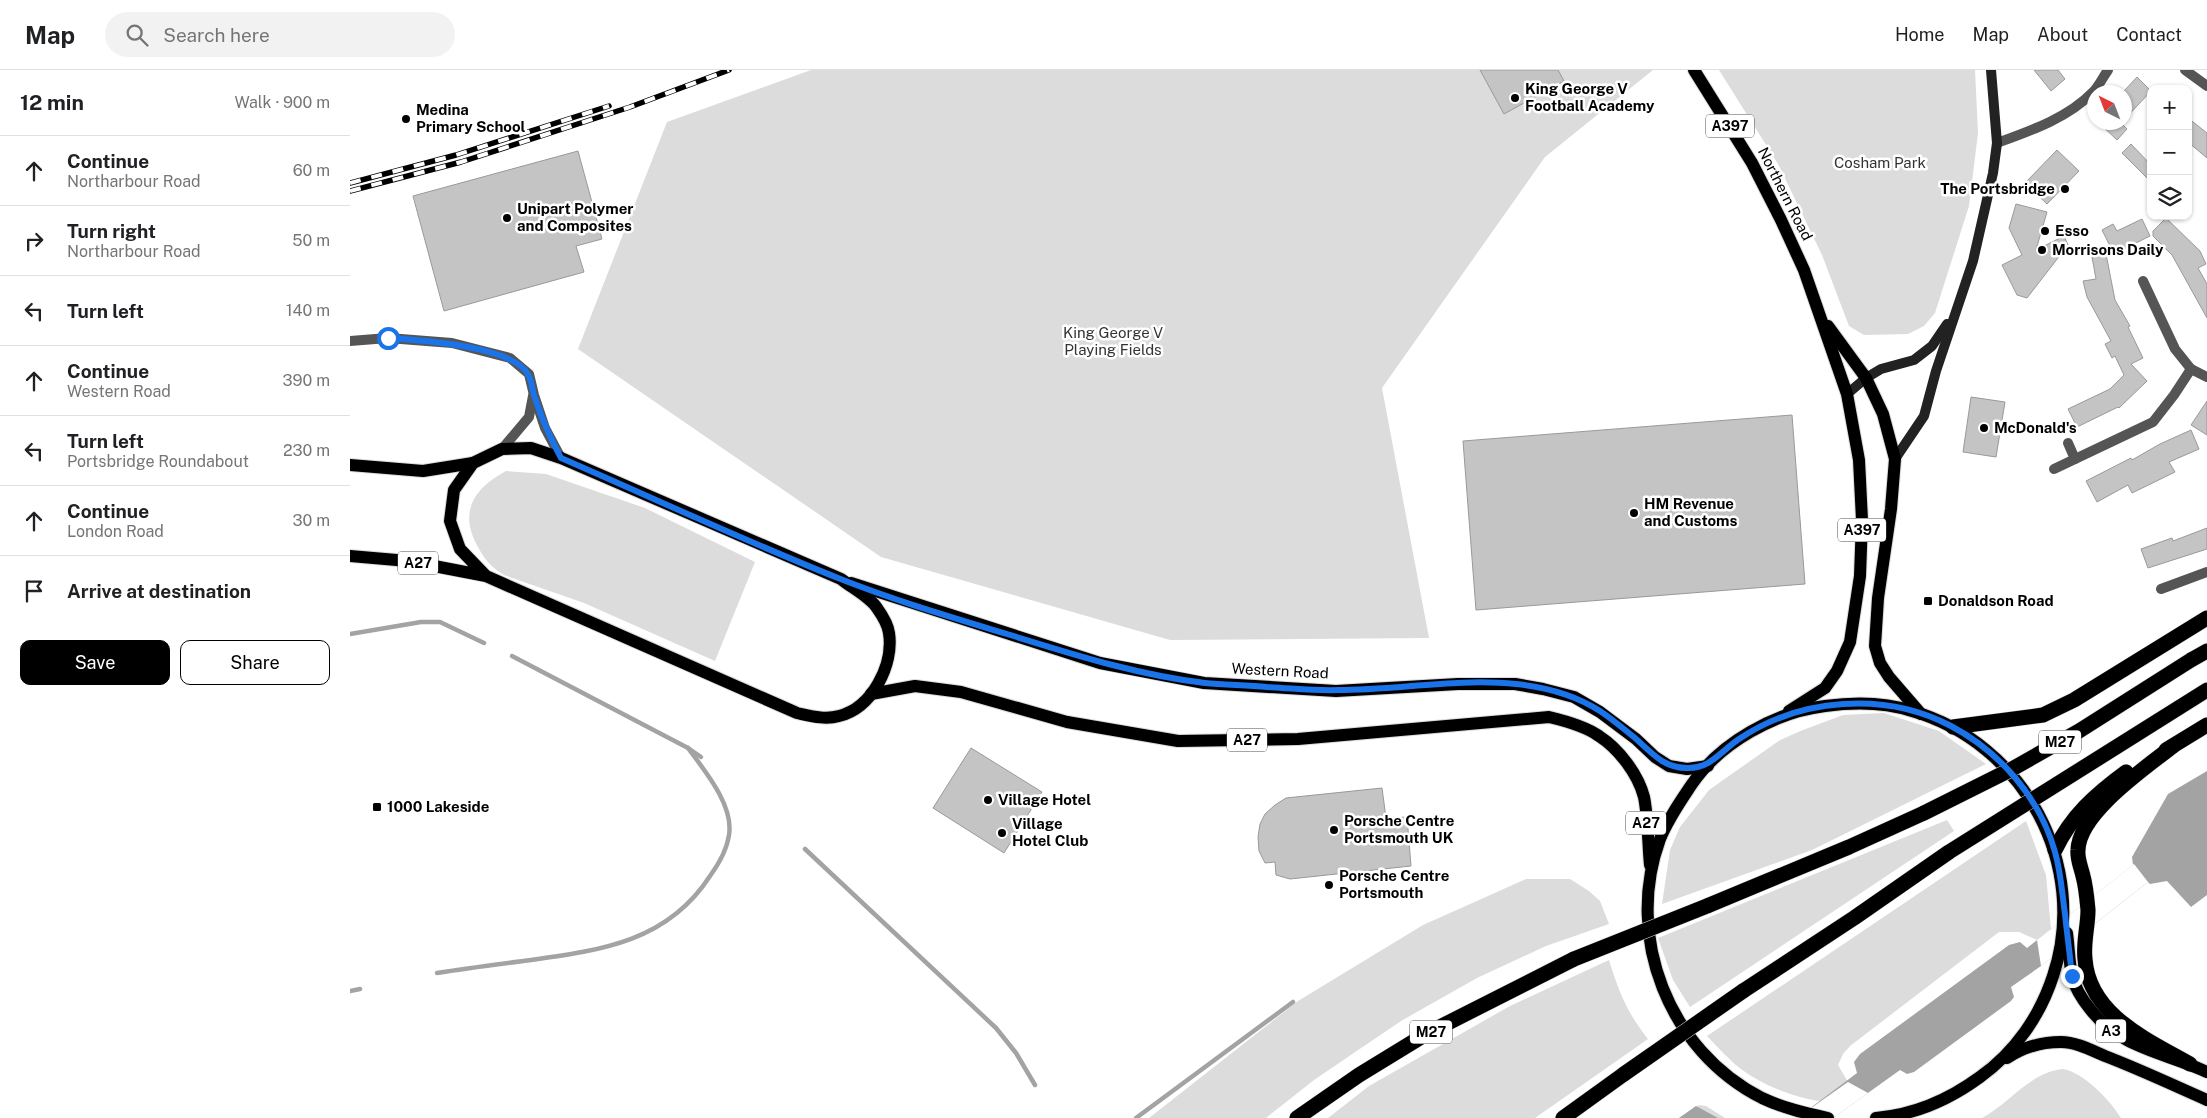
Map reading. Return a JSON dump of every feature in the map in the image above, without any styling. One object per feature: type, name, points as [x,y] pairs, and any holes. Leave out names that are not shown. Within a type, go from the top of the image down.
[{"type":"highway","points":[[1953,727],[2043,715],[2074,700],[2207,618]]},
{"type":"highway","name":"M27","points":[[1297,1118],[1359,1075],[1426,1034],[1574,959],[1849,847],[1924,813],[2012,769],[2079,731],[2207,651]]},
{"type":"highway","name":"M27","points":[[1563,1118],[1743,991],[1854,918],[1949,852],[2207,690]]},
{"type":"highway","points":[[2055,850],[2063,832],[2073,819],[2100,792],[2130,769],[2207,725]]},
{"type":"highway","points":[[2173,746],[2121,788],[2088,822],[2079,838],[2077,853],[2086,889],[2088,918],[2084,958],[2088,977],[2095,993],[2106,1008],[2130,1029],[2190,1064]]},
{"type":"main road","name":"Northern Road","points":[[1694,70],[1732,130],[1770,198],[1804,270],[1846,394],[1859,460],[1862,520],[1860,576],[1850,642],[1837,671],[1825,688],[1776,719]]},
{"type":"main road","name":"Northern Road","points":[[1819,313],[1866,378],[1883,414],[1895,459],[1891,509],[1878,598],[1876,646],[1880,662],[1889,677],[1922,714]]},
{"type":"main road","points":[[350,465],[423,471],[473,463],[502,449],[531,448],[561,458],[841,579],[877,607],[889,631],[890,648],[884,673],[872,694],[856,707],[840,716],[822,718],[797,713],[486,576],[460,549],[450,521],[454,490],[473,463]]},
{"type":"main road","name":"A27","points":[[350,556],[408,562],[486,576]]},
{"type":"main road","name":"Western Road","points":[[841,579],[1100,663],[1204,683],[1336,691],[1458,684],[1515,684],[1543,689],[1574,697],[1600,712],[1636,740],[1654,758],[1669,766],[1687,768],[1708,766]]},
{"type":"main road","name":"A27","points":[[872,694],[915,686],[961,692],[1067,722],[1178,742],[1298,739],[1550,717],[1571,723],[1599,736],[1619,754],[1634,774],[1644,797],[1651,874]]},
{"type":"main road","points":[[1828,1118],[1789,1109],[1761,1097],[1734,1081],[1708,1059],[1686,1034],[1663,991],[1651,951],[1648,926],[1651,874],[1660,840],[1672,813],[1696,778],[1740,738],[1776,719],[1816,707],[1847,703],[1874,704],[1922,714],[1953,727],[1985,748],[2019,782],[2034,803],[2046,827],[2055,850],[2061,878],[2064,909],[2062,938],[2057,964],[2049,988],[2037,1014],[2020,1040],[1994,1067],[1960,1091],[1924,1108],[1890,1117],[1876,1118]]},
{"type":"main road","name":"A3","points":[[2064,909],[2072,976],[2084,1001],[2107,1027],[2119,1037],[2140,1047],[2190,1064],[2207,1072]]},
{"type":"main road","name":"A3","points":[[1994,1067],[2028,1047],[2062,1042],[2075,1044],[2207,1100]]},
{"type":"street","points":[[1895,459],[1924,416],[1936,371],[1973,260],[1993,173],[1997,143],[1991,70]]},
{"type":"street","points":[[1997,143],[2029,132],[2071,111],[2093,92],[2108,70]]},
{"type":"street","points":[[2185,70],[2207,86]]},
{"type":"street","points":[[2143,281],[2175,349],[2191,369],[2207,377]]},
{"type":"street","points":[[1846,394],[1881,369],[1914,360],[1932,346],[1954,315]]},
{"type":"street","points":[[350,341],[388,338],[452,343],[510,358],[529,374],[545,428],[561,458]]},
{"type":"street","points":[[2054,469],[2153,422],[2191,369]]},
{"type":"street","points":[[502,449],[529,417],[534,395]]},
{"type":"street","points":[[2068,443],[2075,459]]},
{"type":"street","points":[[2161,589],[2207,572]]},
{"type":"green space","name":"King George V Playing Fields","points":[[811,70],[1653,70],[1545,157],[1382,388],[1429,638],[1170,640],[881,557],[578,349],[667,122]]},
{"type":"green space","name":"Cosham Park","points":[[1719,70],[1975,70],[1978,133],[1969,206],[1935,313],[1924,326],[1908,334],[1864,335],[1849,326],[1822,255],[1778,164]]},
{"type":"green space","points":[[506,471],[546,474],[645,508],[755,562],[715,661],[584,603],[504,575],[492,566],[481,552],[472,534],[469,523],[470,512],[472,502],[485,485]]},
{"type":"green space","points":[[1884,713],[1939,731],[1986,764],[1812,850],[1662,904],[1670,850],[1680,827],[1709,790],[1780,740],[1843,715]]},
{"type":"green space","points":[[1947,820],[1954,831],[1690,1007],[1673,980],[1658,938]]},
{"type":"green space","points":[[2026,821],[2046,875],[2051,929],[2037,940],[2019,932],[1999,932],[1850,1046],[1843,1054],[1838,1065],[1848,1082],[1821,1101],[1790,1094],[1749,1075],[1727,1057],[1707,1036]]},
{"type":"green space","points":[[1526,879],[1570,879],[1589,891],[1600,901],[1609,924],[1546,946],[1477,978],[1401,1021],[1314,1080],[1266,1118],[1149,1118],[1298,1001],[1423,925]]},
{"type":"green space","points":[[1609,960],[1624,1001],[1648,1039],[1535,1118],[1328,1118],[1369,1086],[1510,1006]]},
{"type":"green space","points":[[2063,1069],[2071,1071],[2088,1081],[2111,1104],[2121,1118],[1982,1118],[2030,1082],[2051,1071]]},
{"type":"green space","points":[[1699,1105],[1706,1106],[1725,1118],[1679,1118]]},
{"type":"shaded area","points":[[2207,771],[2207,895],[2191,907],[2167,881],[2150,884],[2148,882],[2041,966],[2011,987],[2014,997],[2011,1001],[1914,1072],[1907,1074],[1900,1070],[1833,1118],[1797,1118],[1857,1073],[1854,1062],[1860,1054],[2009,945],[2020,942],[2027,948],[2133,865],[2132,857],[2168,794]]},
{"type":"shaded area","points":[[1696,1106],[1718,1118],[1679,1118]]},
{"type":"pier","points":[[2134,864],[2148,882],[2041,966],[2037,940]]},
{"type":"pier","points":[[1848,1082],[1868,1093],[1833,1118],[1797,1118]]},
{"type":"building","name":"King George V Football Academy","points":[[1480,70],[1558,70],[1564,81],[1504,114]]},
{"type":"building","points":[[2034,70],[2058,70],[2065,79],[2051,91]]},
{"type":"building","points":[[2137,77],[2147,87],[2147,95],[2132,111],[2132,85],[2130,85]]},
{"type":"building","points":[[2192,121],[2207,133],[2207,158],[2192,145]]},
{"type":"building","points":[[2106,130],[2126,130],[2117,140]]},
{"type":"building","points":[[2131,144],[2147,161],[2147,178],[2122,153]]},
{"type":"building","points":[[2057,150],[2079,171],[2047,204],[2025,183]]},
{"type":"building","name":"Unipart Polymer and Composites","points":[[578,151],[602,239],[576,246],[584,272],[444,311],[413,196]]},
{"type":"building","name":"Morrisons Daily","points":[[2016,204],[2047,212],[2036,250],[2064,236],[2068,245],[2027,298],[2017,295],[2002,265],[2022,255],[2009,228]]},
{"type":"building","points":[[2142,219],[2150,236],[2114,254],[2102,230],[2113,224],[2117,231]]},
{"type":"building","points":[[2164,220],[2168,220],[2200,251],[2206,264],[2198,268],[2207,284],[2207,318],[2172,255],[2153,236],[2153,231]]},
{"type":"building","points":[[2106,254],[2115,300],[2130,326],[2128,327],[2143,358],[2131,364],[2147,381],[2119,408],[2077,427],[2068,409],[2110,389],[2124,375],[2115,356],[2112,358],[2105,344],[2111,341],[2087,297],[2083,281],[2096,279],[2092,257]]},
{"type":"building","name":"McDonald's","points":[[1971,397],[2005,402],[1996,457],[1963,452]]},
{"type":"building","points":[[2207,401],[2207,435],[2191,425]]},
{"type":"building","name":"HM Revenue and Customs","points":[[1792,415],[1805,584],[1476,610],[1463,441]]},
{"type":"building","points":[[2191,430],[2199,449],[2169,462],[2175,472],[2132,493],[2128,485],[2097,502],[2086,481]]},
{"type":"building","points":[[2207,528],[2207,549],[2148,568],[2141,549],[2172,538],[2173,541]]},
{"type":"building","name":"Village Hotel","points":[[971,748],[1042,792],[1004,853],[933,808]]},
{"type":"building","name":"Porsche Centre Portsmouth UK","points":[[1382,788],[1386,818],[1407,817],[1411,866],[1290,879],[1276,875],[1275,862],[1265,863],[1259,851],[1258,837],[1260,824],[1265,814],[1275,805],[1286,798]]},
{"type":"waterway","points":[[350,634],[421,622],[440,622],[484,643]]},
{"type":"waterway","points":[[512,656],[688,748],[701,757]]},
{"type":"waterway","points":[[437,973],[583,952],[632,939],[654,929],[693,898],[719,862],[728,840],[729,824],[727,812],[716,788],[688,748]]},
{"type":"waterway","points":[[805,849],[996,1028],[1016,1053],[1035,1085]]},
{"type":"waterway","points":[[350,991],[360,989]]},
{"type":"waterway","points":[[1136,1118],[1293,1002]]},
{"type":"railway","points":[[350,191],[461,162],[630,107],[729,70]]},
{"type":"railway","points":[[350,183],[456,155],[609,106]]},
{"type":"place","name":"King George V Football Academy","points":[[1515,98]]},
{"type":"place","name":"Medina Primary School","points":[[406,119]]},
{"type":"place","name":"The Portsbridge","points":[[2065,189]]},
{"type":"place","name":"Unipart Polymer and Composites","points":[[507,218]]},
{"type":"place","name":"Esso","points":[[2045,231]]},
{"type":"place","name":"Morrisons Daily","points":[[2042,250]]},
{"type":"place","name":"McDonald's","points":[[1984,428]]},
{"type":"place","name":"HM Revenue and Customs","points":[[1634,513]]},
{"type":"place","name":"Donaldson Road","points":[[1928,601]]},
{"type":"place","name":"Village Hotel","points":[[988,800]]},
{"type":"place","name":"1000 Lakeside","points":[[377,807]]},
{"type":"place","name":"Porsche Centre Portsmouth UK","points":[[1334,830]]},
{"type":"place","name":"Village Hotel Club","points":[[1002,833]]},
{"type":"place","name":"Porsche Centre Portsmouth","points":[[1329,885]]},
{"type":"route","points":[[388,338],[452,343],[510,358],[529,374],[545,428],[561,458],[841,579],[984,627],[1100,663],[1204,683],[1336,691],[1458,684],[1515,684],[1543,689],[1574,697],[1600,712],[1636,740],[1654,758],[1669,766],[1687,768],[1708,766],[1717,756],[1740,738],[1776,719],[1816,707],[1847,703],[1874,704],[1901,708],[1934,718],[1953,727],[1985,748],[2004,764],[2034,803],[2055,850],[2061,878],[2072,976]]}]
